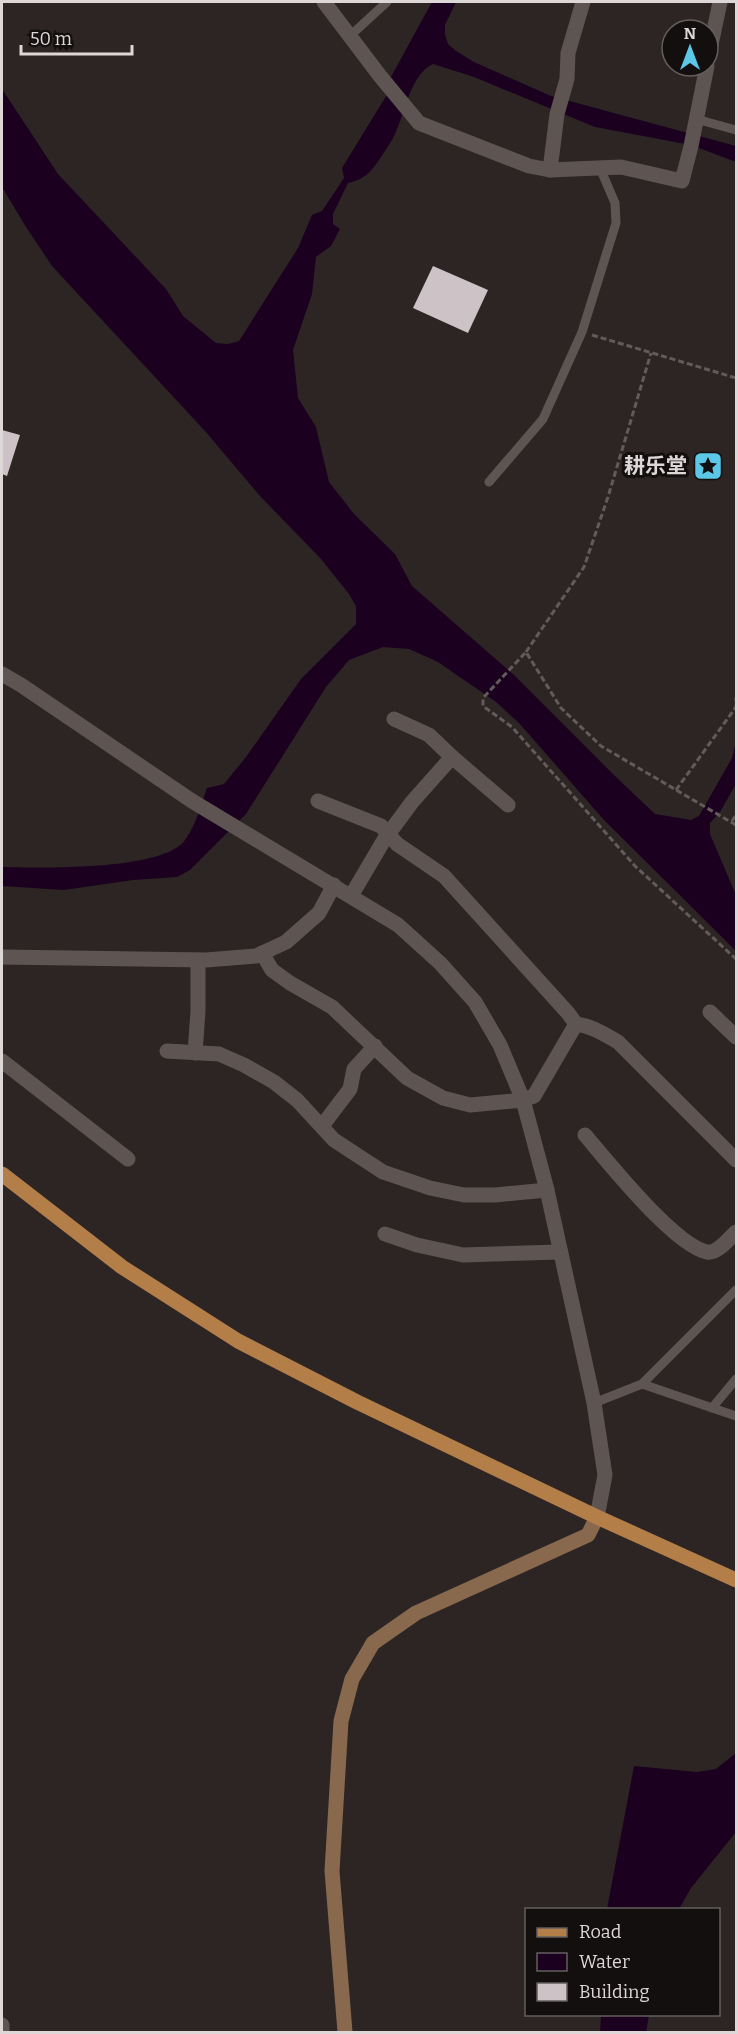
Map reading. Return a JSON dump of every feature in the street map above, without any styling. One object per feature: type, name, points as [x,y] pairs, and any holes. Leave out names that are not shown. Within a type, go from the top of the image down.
[{"type":"main road","points":[[2,1173],[122,1268],[238,1341],[368,1407],[597,1517],[736,1580]]},
{"type":"main road","points":[[345,2032],[333,1871],[341,1721],[352,1679],[373,1643],[416,1613],[588,1535],[597,1517]]},
{"type":"street","points":[[324,2],[419,123],[529,166],[550,170],[621,167],[682,181],[705,78]]},
{"type":"street","points":[[550,170],[557,114],[567,79],[568,53],[583,2]]},
{"type":"street","points":[[717,18],[720,2]]},
{"type":"street","points":[[2,674],[192,801],[398,925],[440,963],[475,1002],[500,1045],[524,1100],[547,1190],[594,1403],[605,1475],[597,1517]]},
{"type":"street","points":[[394,719],[429,735],[508,805]]},
{"type":"street","points":[[351,896],[388,834],[412,802],[453,757]]},
{"type":"street","points":[[318,801],[381,826],[397,844],[444,876],[576,1024],[585,1025],[618,1042],[736,1160]]},
{"type":"street","points":[[2,957],[198,960],[256,956],[286,942],[319,913],[334,885]]},
{"type":"street","points":[[262,953],[272,970],[290,984],[333,1007],[407,1078],[443,1098],[470,1105],[524,1100],[534,1096],[576,1024]]},
{"type":"street","points":[[195,1053],[198,960]]},
{"type":"street","points":[[710,1012],[736,1037]]},
{"type":"street","points":[[322,1126],[350,1089],[354,1069],[375,1046]]},
{"type":"street","points":[[167,1051],[219,1054],[244,1065],[274,1082],[297,1100],[334,1140],[383,1172],[430,1188],[464,1195],[495,1195],[547,1190]]},
{"type":"street","points":[[2,1061],[128,1159]]},
{"type":"street","points":[[585,1135],[652,1210],[684,1240],[707,1252],[715,1251],[736,1232]]},
{"type":"street","points":[[385,1234],[417,1245],[464,1255],[559,1252]]},
{"type":"street","points":[[2,2025],[2,2032]]},
{"type":"lane","points":[[351,35],[387,2]]},
{"type":"lane","points":[[696,119],[736,130]]},
{"type":"lane","points":[[489,482],[543,420],[582,332],[616,223],[615,203],[600,168]]},
{"type":"lane","points":[[594,1403],[642,1384],[736,1290]]},
{"type":"lane","points":[[712,1408],[736,1379]]},
{"type":"lane","points":[[642,1384],[736,1416]]},
{"type":"path","points":[[582,332],[736,378]]},
{"type":"path","points":[[651,353],[608,497],[584,567],[526,652],[483,698],[483,706],[512,727],[635,867],[736,959]]},
{"type":"path","points":[[526,652],[561,708],[601,746],[736,825]]},
{"type":"path","points":[[676,790],[736,707],[736,697]]},
{"type":"path","points":[[732,821],[736,815]]},
{"type":"water","points":[[432,2],[456,2],[445,25],[448,44],[474,62],[551,96],[736,146],[736,162],[691,145],[595,127],[474,77],[433,64],[419,76],[414,84],[396,132],[373,169],[365,176],[348,183],[333,214],[333,224],[340,229],[331,246],[316,257],[312,294],[293,350],[298,398],[316,427],[329,482],[354,514],[395,554],[412,586],[514,675],[655,814],[691,820],[699,816],[732,758],[736,742],[736,784],[720,812],[710,823],[710,834],[736,895],[736,951],[604,820],[519,723],[496,702],[438,662],[409,649],[383,647],[349,660],[326,687],[246,814],[190,870],[177,877],[133,880],[64,890],[2,886],[2,867],[99,866],[127,862],[172,850],[185,840],[198,815],[207,788],[224,784],[301,679],[356,624],[356,606],[321,559],[260,496],[205,431],[52,266],[2,187],[2,89],[58,174],[166,289],[183,316],[216,343],[228,344],[239,341],[298,248],[312,215],[322,211],[344,178],[342,168],[388,93],[386,86]]},
{"type":"water","points":[[736,1753],[736,1832],[691,1888],[680,1908],[607,1908],[634,1766],[697,1772],[716,1769]]},
{"type":"water","points":[[601,2016],[649,2016],[646,2032],[600,2032]]},
{"type":"building","points":[[433,266],[488,290],[468,333],[413,308]]},
{"type":"building","points":[[2,430],[20,435],[7,476],[2,474]]},
{"type":"place","name":"耕乐堂","points":[[708,466]]}]
